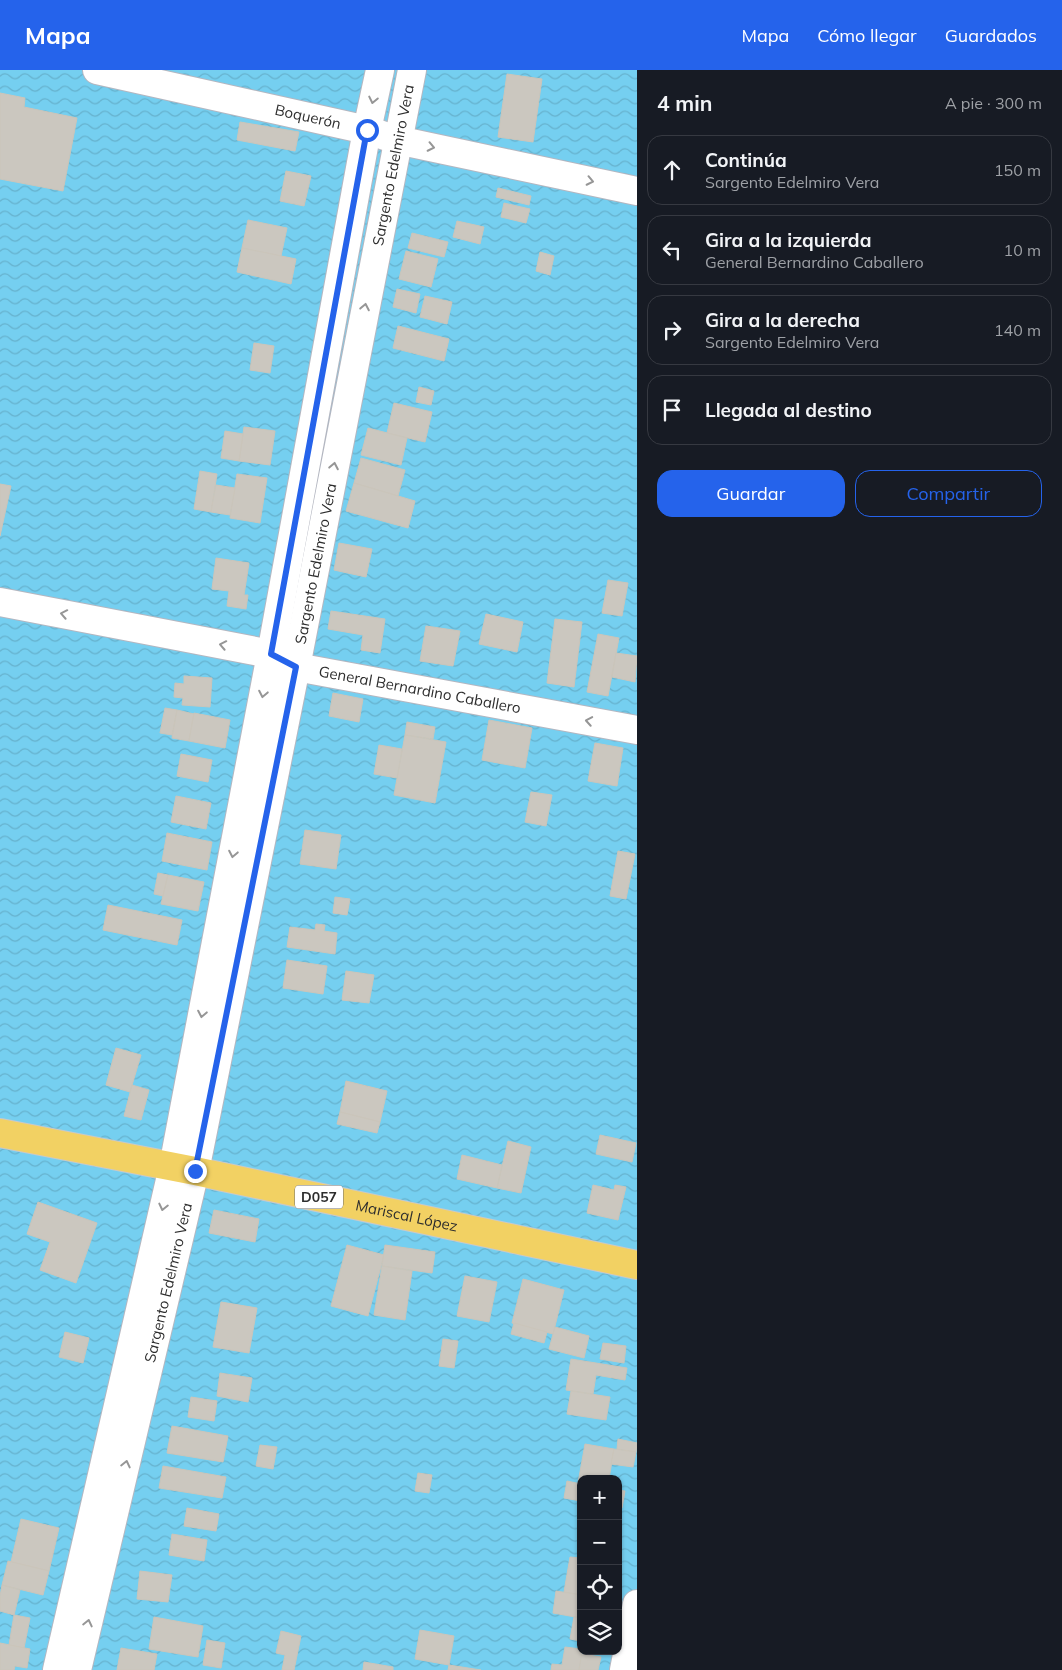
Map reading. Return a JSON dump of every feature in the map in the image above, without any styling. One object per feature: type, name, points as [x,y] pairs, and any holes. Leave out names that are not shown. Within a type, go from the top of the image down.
[{"type":"main road","name":"Mariscal López","points":[[0,1133],[184,1169],[637,1265]]},
{"type":"street","name":"Boquerón","points":[[97,70],[367,130],[397,140],[637,191]]},
{"type":"street","name":"Sargento Edelmiro Vera","points":[[58,1670],[184,1169],[271,654],[367,130],[380,70]]},
{"type":"street","name":"Sargento Edelmiro Vera","points":[[77,1670],[184,1169],[296,667],[412,70]]},
{"type":"street","name":"General Bernardino Caballero","points":[[0,602],[271,654],[296,667],[637,730]]},
{"type":"street","points":[[624,1670],[637,1604]]},
{"type":"water","points":[[0,70],[637,70],[637,1670],[0,1670]]},
{"type":"building","points":[[507,74],[542,79],[533,142],[498,137]]},
{"type":"building","points":[[0,93],[25,98],[24,107],[77,118],[63,191],[0,179]]},
{"type":"building","points":[[240,122],[299,132],[295,151],[237,140]]},
{"type":"building","points":[[286,171],[311,176],[304,206],[280,201]]},
{"type":"building","points":[[498,188],[531,196],[529,205],[496,197]]},
{"type":"building","points":[[504,203],[530,209],[526,223],[501,217]]},
{"type":"building","points":[[248,220],[287,228],[281,256],[242,248]]},
{"type":"building","points":[[457,221],[484,227],[480,244],[453,237]]},
{"type":"building","points":[[412,233],[448,242],[444,257],[408,248]]},
{"type":"building","points":[[242,248],[296,259],[291,284],[237,272]]},
{"type":"building","points":[[406,251],[438,259],[431,287],[399,279]]},
{"type":"building","points":[[540,252],[554,256],[550,275],[536,271]]},
{"type":"building","points":[[397,289],[420,294],[416,313],[393,307]]},
{"type":"building","points":[[425,296],[452,302],[447,324],[420,317]]},
{"type":"building","points":[[398,326],[449,339],[444,361],[393,348]]},
{"type":"building","points":[[254,343],[274,346],[270,373],[250,370]]},
{"type":"building","points":[[419,387],[434,391],[431,405],[416,402]]},
{"type":"building","points":[[394,403],[432,412],[425,442],[387,433]]},
{"type":"building","points":[[244,427],[275,431],[270,465],[239,461]]},
{"type":"building","points":[[368,428],[407,438],[401,465],[361,455]]},
{"type":"building","points":[[225,431],[243,434],[239,461],[221,458]]},
{"type":"building","points":[[361,458],[405,470],[398,496],[354,483]]},
{"type":"building","points":[[200,471],[217,474],[211,512],[194,509]]},
{"type":"building","points":[[237,474],[267,478],[260,523],[230,518]]},
{"type":"building","points":[[354,483],[415,501],[408,528],[346,511]]},
{"type":"building","points":[[0,484],[11,486],[0,536]]},
{"type":"building","points":[[216,485],[235,488],[230,515],[211,512]]},
{"type":"building","points":[[339,543],[372,549],[366,577],[334,570]]},
{"type":"building","points":[[216,558],[249,563],[244,595],[248,595],[246,609],[227,606],[229,591],[212,589]]},
{"type":"building","points":[[608,580],[628,583],[622,616],[602,613]]},
{"type":"building","points":[[331,611],[385,619],[380,653],[361,650],[363,635],[328,629]]},
{"type":"building","points":[[486,614],[523,622],[517,652],[479,644]]},
{"type":"building","points":[[555,619],[582,622],[574,687],[547,683]]},
{"type":"building","points":[[426,626],[460,631],[453,666],[420,661]]},
{"type":"building","points":[[598,634],[619,638],[608,696],[587,692]]},
{"type":"building","points":[[616,653],[637,656],[635,682],[612,677]]},
{"type":"building","points":[[184,676],[212,678],[210,707],[182,705],[183,698],[174,697],[175,683],[184,684]]},
{"type":"building","points":[[333,693],[363,699],[359,722],[329,716]]},
{"type":"building","points":[[165,708],[177,710],[172,735],[160,733]]},
{"type":"building","points":[[177,710],[194,714],[189,741],[172,738]]},
{"type":"building","points":[[194,713],[230,720],[225,748],[189,741]]},
{"type":"building","points":[[489,720],[532,728],[525,768],[482,760]]},
{"type":"building","points":[[407,722],[435,727],[433,739],[405,735]]},
{"type":"building","points":[[405,735],[446,742],[435,803],[394,795]]},
{"type":"building","points":[[595,743],[623,748],[617,786],[588,781]]},
{"type":"building","points":[[379,745],[402,749],[397,778],[374,774]]},
{"type":"building","points":[[181,754],[212,760],[208,782],[177,776]]},
{"type":"building","points":[[531,792],[552,795],[546,826],[525,822]]},
{"type":"building","points":[[176,796],[211,803],[206,829],[171,822]]},
{"type":"building","points":[[305,830],[341,835],[336,869],[300,864]]},
{"type":"building","points":[[167,833],[212,842],[207,870],[162,861]]},
{"type":"building","points":[[618,851],[635,854],[626,899],[610,896]]},
{"type":"building","points":[[158,873],[168,875],[163,896],[154,894]]},
{"type":"building","points":[[168,875],[204,882],[198,911],[161,904]]},
{"type":"building","points":[[335,897],[350,899],[347,915],[333,913]]},
{"type":"building","points":[[108,905],[182,920],[177,945],[103,930]]},
{"type":"building","points":[[316,924],[325,925],[324,931],[337,933],[335,954],[287,947],[290,927],[315,930]]},
{"type":"building","points":[[287,960],[327,966],[323,994],[283,988]]},
{"type":"building","points":[[346,971],[374,975],[369,1003],[342,1000]]},
{"type":"building","points":[[116,1048],[141,1055],[130,1092],[106,1085]]},
{"type":"building","points":[[346,1081],[387,1091],[380,1122],[340,1112]]},
{"type":"building","points":[[132,1085],[149,1090],[141,1120],[124,1116]]},
{"type":"building","points":[[340,1112],[380,1122],[377,1133],[337,1124]]},
{"type":"building","points":[[600,1135],[636,1143],[632,1162],[596,1154]]},
{"type":"building","points":[[508,1141],[531,1147],[521,1193],[497,1188]]},
{"type":"building","points":[[462,1155],[502,1165],[497,1188],[457,1179]]},
{"type":"building","points":[[593,1185],[614,1190],[615,1185],[626,1187],[618,1220],[587,1213]]},
{"type":"building","points":[[38,1202],[97,1223],[76,1283],[40,1270],[50,1242],[27,1234]]},
{"type":"building","points":[[214,1210],[259,1219],[255,1242],[209,1233]]},
{"type":"building","points":[[347,1245],[384,1255],[368,1316],[331,1306]]},
{"type":"building","points":[[385,1245],[435,1252],[432,1273],[382,1266]]},
{"type":"building","points":[[382,1266],[412,1271],[405,1320],[374,1315]]},
{"type":"building","points":[[465,1276],[497,1282],[489,1322],[457,1316]]},
{"type":"building","points":[[523,1279],[564,1290],[553,1334],[512,1323]]},
{"type":"building","points":[[221,1302],[257,1308],[249,1353],[213,1347]]},
{"type":"building","points":[[514,1323],[547,1332],[544,1343],[511,1334]]},
{"type":"building","points":[[555,1327],[589,1336],[584,1358],[549,1349]]},
{"type":"building","points":[[65,1332],[89,1338],[83,1363],[59,1357]]},
{"type":"building","points":[[443,1339],[458,1341],[454,1368],[439,1366]]},
{"type":"building","points":[[603,1343],[626,1346],[624,1363],[600,1359]]},
{"type":"building","points":[[571,1359],[627,1368],[625,1380],[596,1375],[593,1394],[566,1390]]},
{"type":"building","points":[[220,1373],[252,1378],[248,1402],[217,1396]]},
{"type":"building","points":[[571,1391],[610,1397],[606,1420],[567,1414]]},
{"type":"building","points":[[191,1397],[217,1401],[214,1421],[188,1417]]},
{"type":"building","points":[[172,1426],[228,1436],[223,1462],[167,1453]]},
{"type":"building","points":[[618,1439],[637,1443],[636,1452],[617,1449]]},
{"type":"building","points":[[585,1444],[614,1449],[610,1475],[579,1475]]},
{"type":"building","points":[[260,1445],[277,1447],[273,1469],[256,1466]]},
{"type":"building","points":[[614,1449],[636,1452],[633,1467],[611,1464]]},
{"type":"building","points":[[163,1466],[226,1477],[222,1498],[159,1488]]},
{"type":"building","points":[[418,1473],[432,1475],[429,1493],[415,1491]]},
{"type":"building","points":[[567,1481],[577,1483],[577,1500],[564,1498]]},
{"type":"building","points":[[622,1491],[625,1491],[622,1508]]},
{"type":"building","points":[[187,1508],[219,1514],[216,1531],[184,1526]]},
{"type":"building","points":[[21,1519],[59,1528],[49,1571],[11,1562]]},
{"type":"building","points":[[172,1534],[207,1540],[204,1561],[169,1555]]},
{"type":"building","points":[[570,1557],[577,1558],[577,1594],[564,1592]]},
{"type":"building","points":[[8,1561],[49,1571],[43,1595],[2,1585]]},
{"type":"building","points":[[140,1571],[172,1575],[168,1602],[137,1599]]},
{"type":"building","points":[[2,1585],[20,1590],[14,1615],[0,1611]]},
{"type":"building","points":[[556,1591],[577,1594],[577,1617],[553,1613]]},
{"type":"building","points":[[14,1615],[30,1618],[24,1648],[9,1645]]},
{"type":"building","points":[[154,1617],[203,1626],[198,1657],[149,1649]]},
{"type":"building","points":[[574,1617],[577,1617],[577,1640],[570,1639]]},
{"type":"building","points":[[420,1630],[454,1636],[449,1665],[415,1659]]},
{"type":"building","points":[[281,1631],[301,1636],[294,1670],[282,1670],[285,1655],[276,1653]]},
{"type":"building","points":[[207,1640],[225,1643],[221,1668],[203,1665]]},
{"type":"building","points":[[0,1643],[30,1649],[27,1668],[15,1666],[14,1670],[0,1670]]},
{"type":"building","points":[[565,1647],[577,1648],[577,1655],[581,1655],[579,1670],[551,1670],[552,1664],[562,1665]]},
{"type":"building","points":[[121,1648],[157,1654],[154,1670],[117,1670]]},
{"type":"building","points":[[582,1655],[601,1657],[598,1670],[579,1670]]},
{"type":"building","points":[[364,1662],[393,1667],[393,1670],[363,1670]]},
{"type":"building","points":[[449,1665],[481,1670],[448,1670]]},
{"type":"route","points":[[195,1171],[296,667],[271,654],[367,130]]}]
